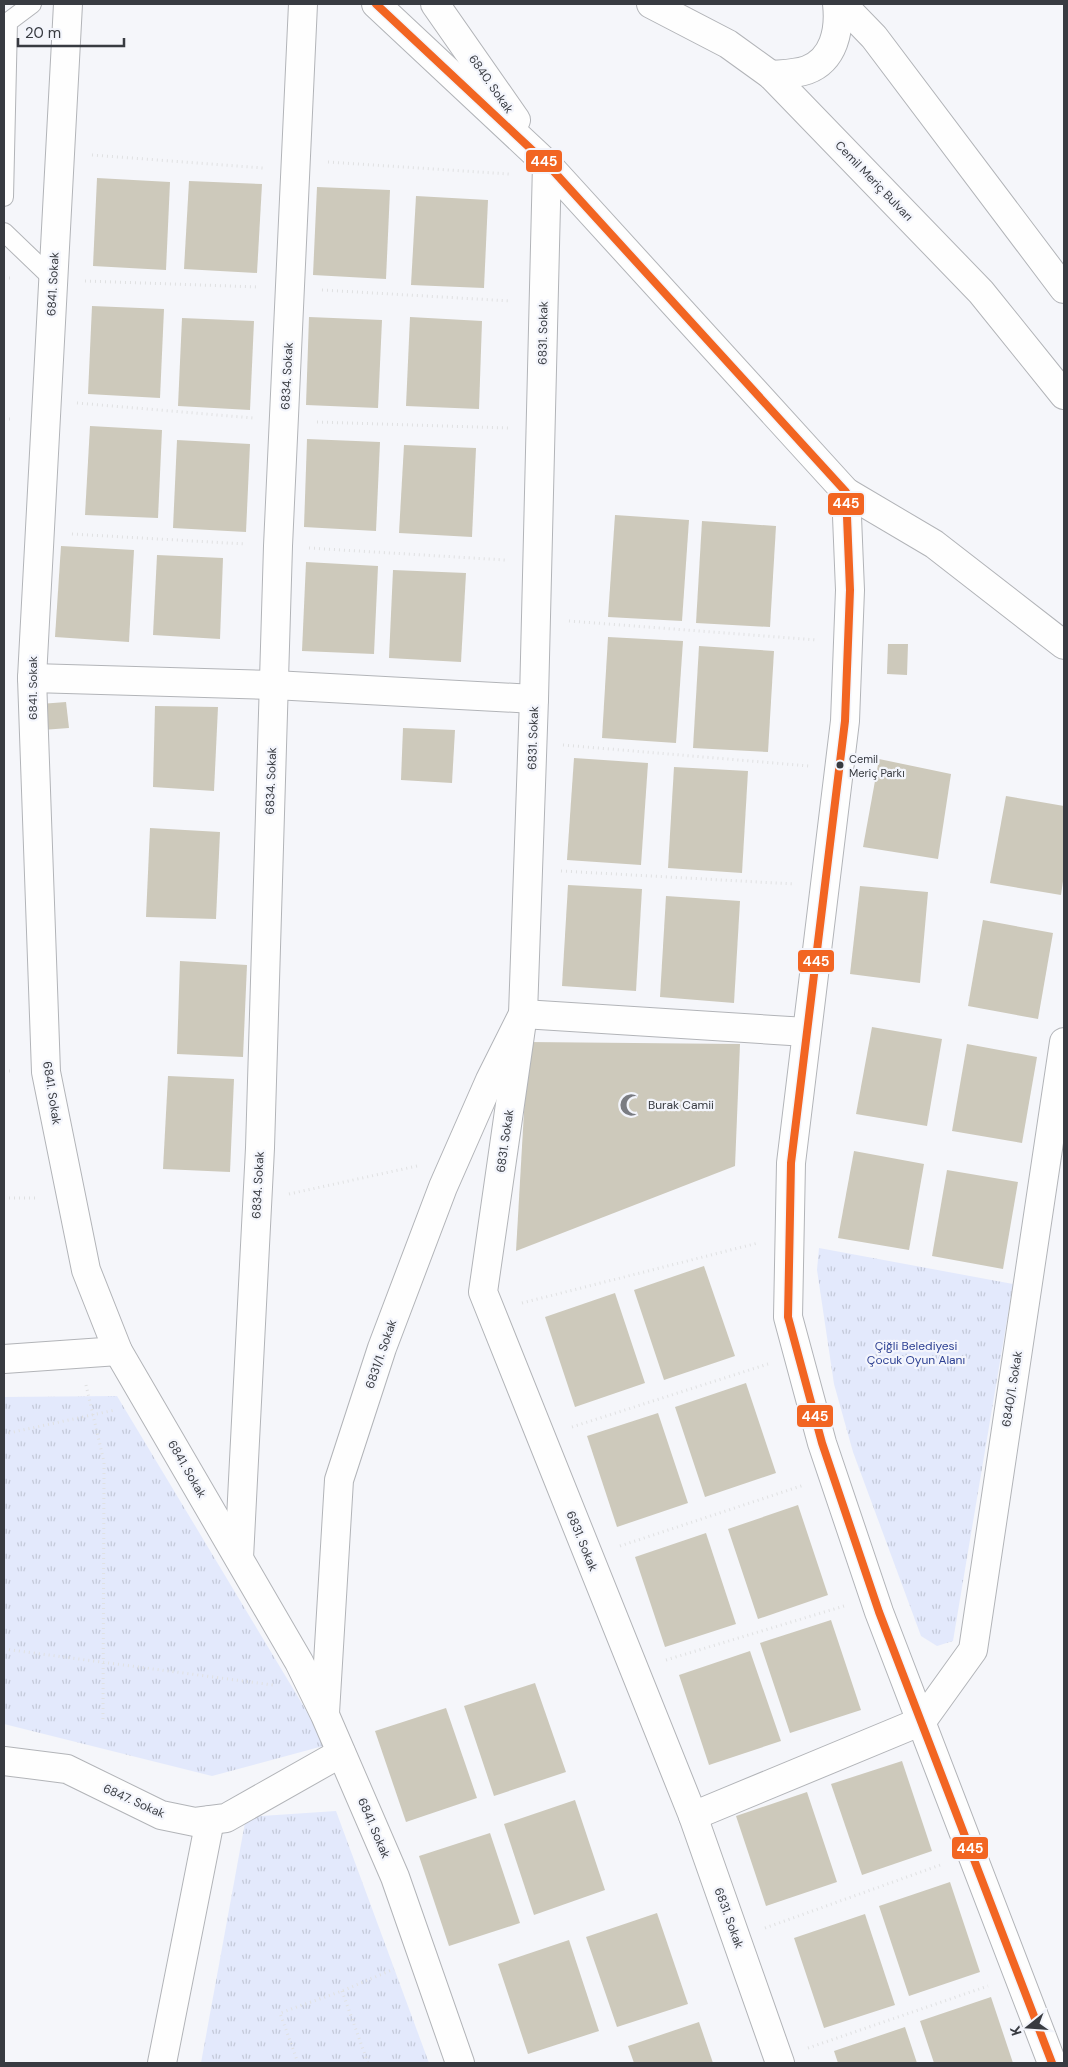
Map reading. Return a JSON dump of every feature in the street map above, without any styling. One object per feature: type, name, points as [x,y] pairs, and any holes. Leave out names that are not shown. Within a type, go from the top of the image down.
[{"type":"street","name":"6841. Sokak","points":[[68,4],[32,678],[46,1072],[86,1270],[118,1351],[299,1662],[320,1704],[395,1877],[460,2063]]},
{"type":"street","name":"6834. Sokak","points":[[239,1558],[257,1201],[278,546],[303,4]]},
{"type":"street","name":"6840. Sokak","points":[[376,4],[547,171],[846,492],[934,544],[1064,645]]},
{"type":"street","name":"6840. Sokak","points":[[435,4],[547,171]]},
{"type":"street","name":"Cemil Meriç Bulvarı","points":[[651,4],[728,44],[771,75],[981,292],[1064,395]]},
{"type":"street","points":[[771,75],[807,70],[822,61],[832,48],[836,35],[837,4]]},
{"type":"street","points":[[842,4],[874,37],[1064,289]]},
{"type":"street","name":"6831. Sokak","points":[[547,171],[533,742],[523,1014],[483,1292],[693,1816],[779,2061]]},
{"type":"street","points":[[846,492],[850,590],[845,721],[791,1163],[788,1317],[822,1443],[874,1597],[1052,2063]]},
{"type":"street","points":[[32,678],[274,685],[534,699]]},
{"type":"street","points":[[523,1014],[806,1032]]},
{"type":"street","name":"6831/1. Sokak","points":[[320,1704],[339,1480],[382,1348],[443,1187],[490,1080],[523,1014]]},
{"type":"street","name":"6840/1. Sokak","points":[[922,1721],[973,1650],[1064,1042]]},
{"type":"street","points":[[4,1359],[118,1351]]},
{"type":"street","points":[[693,1816],[922,1721]]},
{"type":"street","name":"6847. Sokak","points":[[4,1761],[67,1769],[161,1815],[195,1822],[226,1818],[341,1753]]},
{"type":"street","points":[[162,2063],[210,1820]]},
{"type":"lane","points":[[4,197],[8,22],[32,4]]},
{"type":"lane","points":[[4,232],[54,280]]},
{"type":"path","points":[[61,153],[296,165],[547,171]]},
{"type":"path","points":[[54,280],[291,288],[544,303]]},
{"type":"path","points":[[47,400],[285,421],[541,428]]},
{"type":"path","points":[[40,532],[538,562]]},
{"type":"path","points":[[536,618],[848,642]]},
{"type":"path","points":[[533,742],[839,768]]},
{"type":"path","points":[[528,869],[824,885]]},
{"type":"path","points":[[257,1201],[457,1157]]},
{"type":"path","points":[[490,1312],[789,1235]]},
{"type":"path","points":[[77,1354],[94,1414],[104,1462],[103,1722]]},
{"type":"path","points":[[540,1437],[798,1355]]},
{"type":"path","points":[[4,1434],[149,1403]]},
{"type":"path","points":[[589,1557],[833,1475]]},
{"type":"path","points":[[634,1669],[874,1597]]},
{"type":"path","points":[[4,1649],[270,1684],[320,1704]]},
{"type":"path","points":[[736,1938],[972,1853]]},
{"type":"path","points":[[298,2063],[280,2013],[342,1991],[395,1968],[424,1960]]},
{"type":"path","points":[[779,2061],[1019,1976]]},
{"type":"path","points":[[342,1991],[368,2063]]},
{"type":"green space","name":"Çiğli Belediyesi Çocuk Oyun Alanı","points":[[819,1248],[1013,1284],[953,1641],[937,1646],[921,1636],[853,1452],[834,1384],[817,1270]]},
{"type":"green space","points":[[117,1396],[327,1745],[212,1776],[4,1724],[4,1397]]},
{"type":"green space","points":[[336,1811],[429,2063],[201,2063],[246,1817]]},
{"type":"building","points":[[97,178],[170,182],[166,270],[93,266]]},
{"type":"building","points":[[189,181],[262,184],[257,273],[184,269]]},
{"type":"building","points":[[317,187],[390,190],[386,279],[313,275]]},
{"type":"building","points":[[416,196],[488,200],[484,288],[411,285]]},
{"type":"building","points":[[92,306],[164,309],[160,398],[88,394]]},
{"type":"building","points":[[309,317],[382,320],[378,408],[306,405]]},
{"type":"building","points":[[410,317],[482,321],[479,409],[406,406]]},
{"type":"building","points":[[182,318],[254,321],[250,410],[178,406]]},
{"type":"building","points":[[90,426],[162,430],[158,518],[85,515]]},
{"type":"building","points":[[307,439],[380,442],[376,531],[304,527]]},
{"type":"building","points":[[177,440],[250,444],[246,532],[173,528]]},
{"type":"building","points":[[404,445],[476,448],[472,537],[399,533]]},
{"type":"building","points":[[615,515],[689,520],[682,621],[608,617]]},
{"type":"building","points":[[702,521],[776,526],[770,627],[696,623]]},
{"type":"building","points":[[61,546],[134,550],[129,642],[55,637]]},
{"type":"building","points":[[157,555],[223,558],[220,639],[153,635]]},
{"type":"building","points":[[306,562],[378,566],[374,654],[302,651]]},
{"type":"building","points":[[393,570],[466,573],[461,662],[389,658]]},
{"type":"building","points":[[608,637],[683,641],[676,743],[602,738]]},
{"type":"building","points":[[888,644],[908,644],[907,675],[887,674]]},
{"type":"building","points":[[699,646],[774,651],[768,752],[693,748]]},
{"type":"building","points":[[66,702],[69,728],[42,730],[40,704]]},
{"type":"building","points":[[155,706],[218,707],[214,791],[153,787]]},
{"type":"building","points":[[403,728],[455,730],[452,783],[401,780]]},
{"type":"building","points":[[574,758],[648,763],[641,865],[567,860]]},
{"type":"building","points":[[879,759],[951,774],[938,859],[863,847]]},
{"type":"building","points":[[674,767],[748,771],[742,873],[668,868]]},
{"type":"building","points":[[1006,796],[1064,806],[1064,874],[1061,895],[990,883]]},
{"type":"building","points":[[150,828],[220,832],[216,919],[146,917]]},
{"type":"building","points":[[568,885],[642,889],[636,991],[562,986]]},
{"type":"building","points":[[860,886],[928,892],[920,983],[850,974]]},
{"type":"building","points":[[666,896],[740,901],[734,1003],[660,997]]},
{"type":"building","points":[[983,920],[1053,933],[1038,1019],[968,1006]]},
{"type":"building","points":[[180,961],[247,965],[243,1057],[177,1054]]},
{"type":"building","points":[[872,1027],[942,1039],[927,1126],[856,1114]]},
{"type":"building","name":"Burak Camii","points":[[528,1042],[740,1044],[735,1166],[516,1251]]},
{"type":"building","points":[[967,1044],[1037,1057],[1022,1143],[952,1131]]},
{"type":"building","points":[[168,1076],[234,1079],[230,1172],[163,1169]]},
{"type":"building","points":[[854,1151],[924,1164],[909,1250],[838,1238]]},
{"type":"building","points":[[947,1170],[1018,1182],[1003,1269],[932,1256]]},
{"type":"building","points":[[704,1266],[735,1356],[664,1380],[634,1290]]},
{"type":"building","points":[[615,1293],[645,1383],[575,1407],[545,1317]]},
{"type":"building","points":[[746,1383],[776,1473],[705,1497],[675,1407]]},
{"type":"building","points":[[658,1413],[688,1503],[617,1527],[587,1436]]},
{"type":"building","points":[[798,1505],[828,1595],[758,1619],[728,1529]]},
{"type":"building","points":[[706,1533],[736,1624],[665,1647],[635,1557]]},
{"type":"building","points":[[831,1620],[861,1710],[790,1733],[760,1643]]},
{"type":"building","points":[[750,1651],[781,1741],[709,1765],[679,1675]]},
{"type":"building","points":[[535,1683],[566,1772],[494,1796],[464,1706]]},
{"type":"building","points":[[446,1708],[477,1798],[406,1822],[375,1731]]},
{"type":"building","points":[[902,1761],[932,1851],[862,1875],[831,1784]]},
{"type":"building","points":[[807,1792],[837,1882],[766,1906],[736,1816]]},
{"type":"building","points":[[575,1800],[605,1890],[534,1915],[504,1824]]},
{"type":"building","points":[[490,1833],[520,1923],[449,1946],[419,1856]]},
{"type":"building","points":[[950,1882],[980,1972],[909,1996],[879,1906]]},
{"type":"building","points":[[657,1913],[688,2004],[617,2027],[586,1937]]},
{"type":"building","points":[[865,1914],[895,2005],[824,2028],[794,1938]]},
{"type":"building","points":[[569,1940],[599,2031],[528,2054],[498,1964]]},
{"type":"building","points":[[991,1997],[1013,2063],[934,2063],[920,2021]]},
{"type":"building","points":[[699,2022],[713,2063],[634,2063],[628,2046]]},
{"type":"building","points":[[905,2027],[917,2063],[838,2063],[834,2051]]},
{"type":"transit line","name":"445","points":[[376,4],[547,164],[846,492],[850,590],[845,721],[791,1163],[788,1317],[822,1443],[879,1612],[1052,2063]]},
{"type":"place","name":"Cemil Meriç Parkı","points":[[840,765]]},
{"type":"place","name":"Burak Camii","points":[[631,1105]]}]
